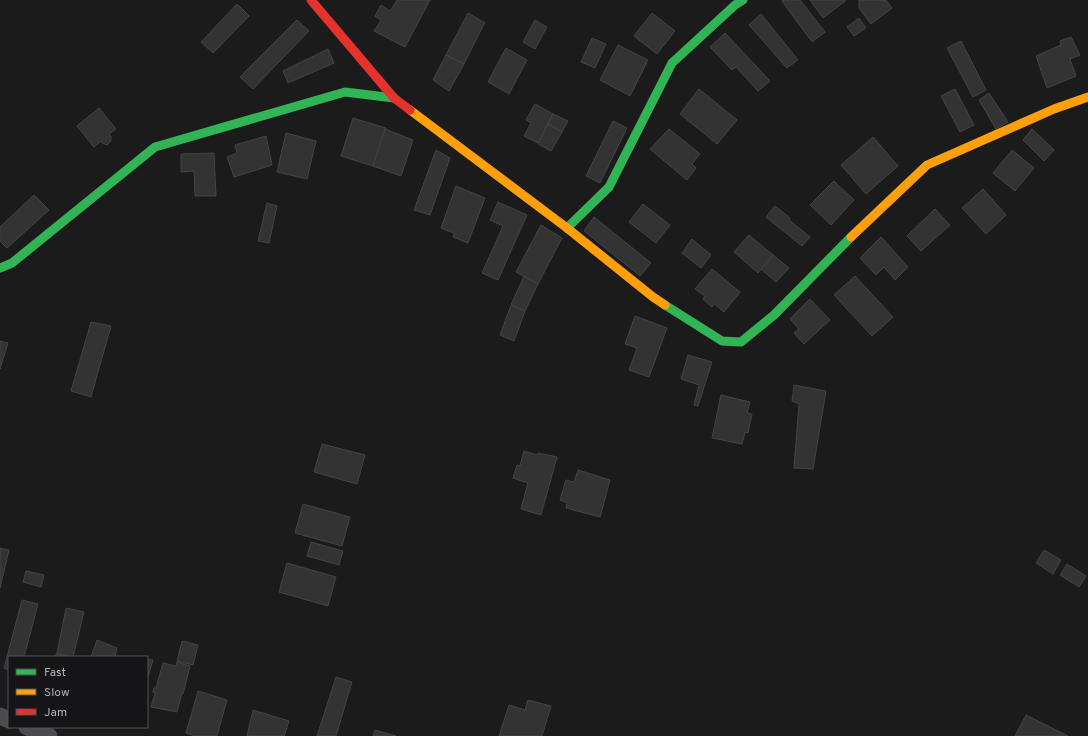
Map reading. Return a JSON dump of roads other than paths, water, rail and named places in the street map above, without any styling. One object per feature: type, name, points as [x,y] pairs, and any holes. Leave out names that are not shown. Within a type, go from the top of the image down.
[{"type":"street","points":[[311,0],[394,98],[567,228],[653,297],[722,341],[741,342],[774,314],[857,231],[927,165],[1054,109],[1088,97]]},
{"type":"street","points":[[567,228],[609,187],[672,63],[735,4],[743,0]]},
{"type":"street","points":[[0,268],[12,263],[155,147],[345,92],[394,98]]},
{"type":"street","points":[[29,728],[49,736]]}]
